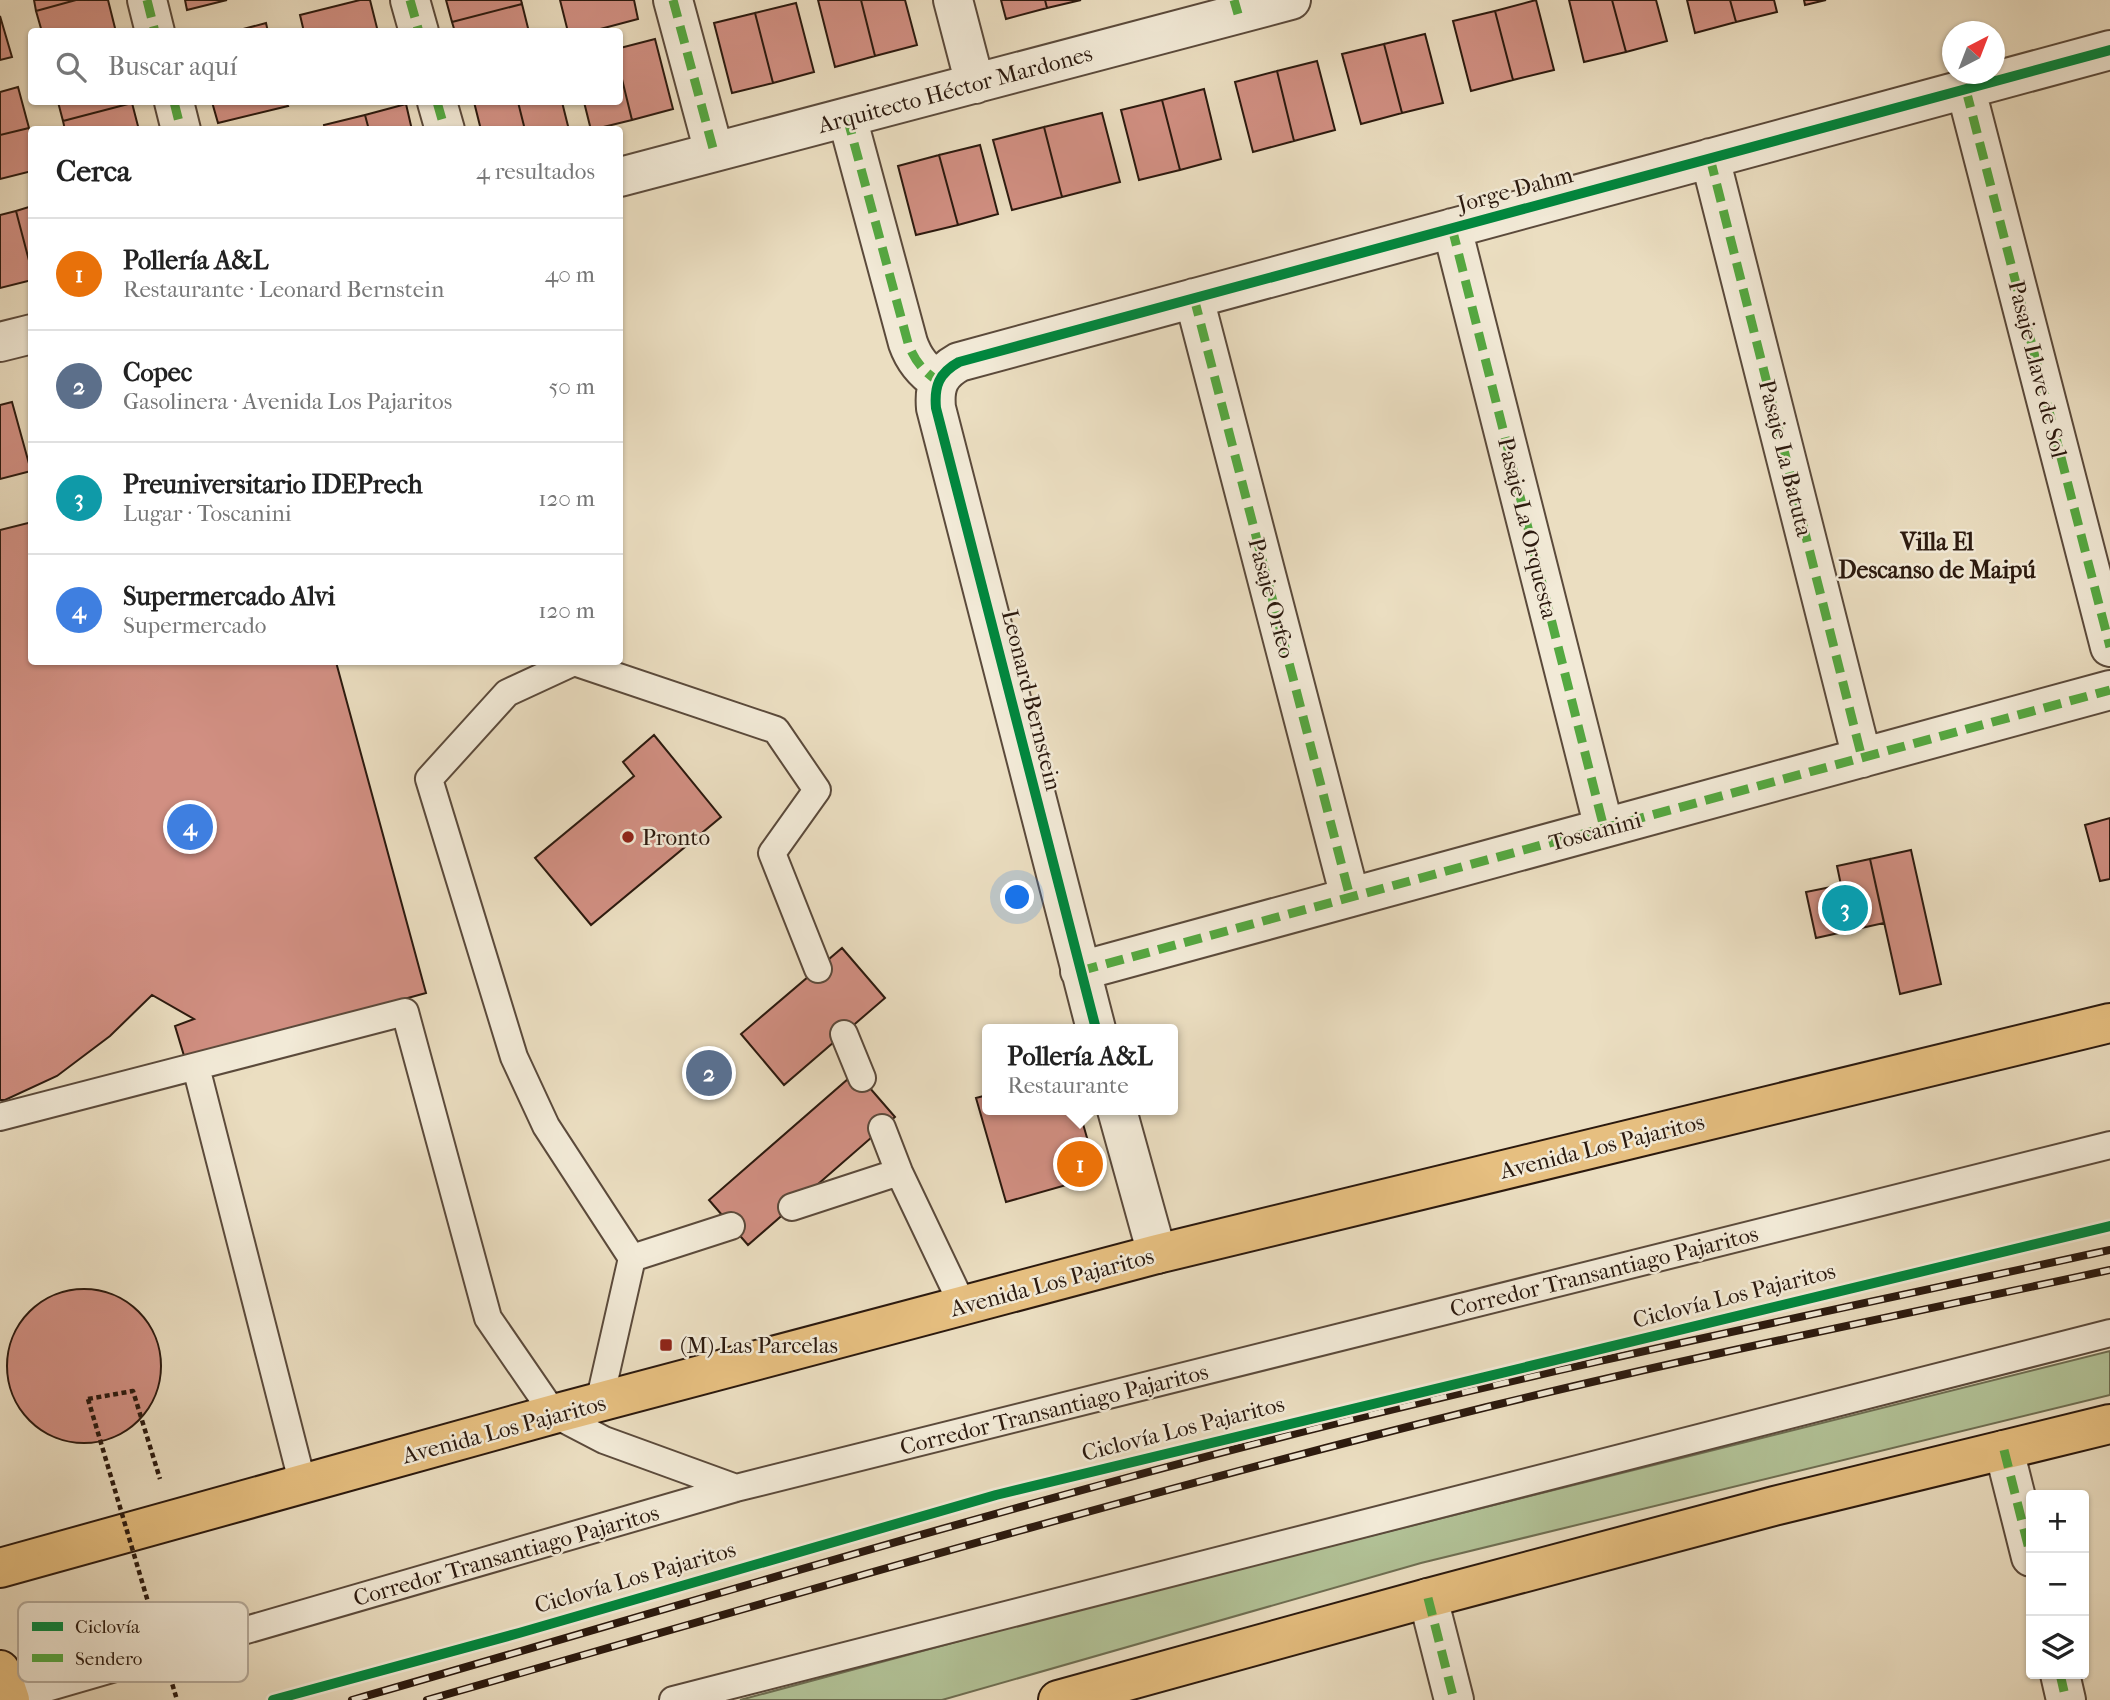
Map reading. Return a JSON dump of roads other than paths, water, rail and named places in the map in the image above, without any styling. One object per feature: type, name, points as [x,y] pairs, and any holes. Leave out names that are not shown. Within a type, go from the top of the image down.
[{"type":"main road","name":"Avenida Los Pajaritos","points":[[0,1569],[554,1414],[1157,1254],[2110,1023]]},
{"type":"main road","points":[[1058,1700],[1774,1506],[2110,1424]]},
{"type":"street","points":[[147,0],[154,28]]},
{"type":"street","points":[[410,0],[418,28]]},
{"type":"street","points":[[673,0],[714,152]]},
{"type":"street","points":[[953,0],[975,84]]},
{"type":"street","name":"Arquitecto Héctor Mardones","points":[[623,176],[975,84],[1236,7],[1291,0]]},
{"type":"street","name":"Jorge Dahm","points":[[938,380],[946,369],[959,362],[2110,50]]},
{"type":"street","name":"Pasaje Llave de Sol","points":[[1966,90],[2110,647]]},
{"type":"street","points":[[175,105],[180,126]]},
{"type":"street","points":[[438,105],[444,126]]},
{"type":"street","points":[[847,117],[908,342],[918,363],[926,373],[938,380]]},
{"type":"street","name":"Pasaje La Batuta","points":[[1710,158],[1862,758]]},
{"type":"street","name":"Pasaje La Orquesta","points":[[1452,228],[1604,828]]},
{"type":"street","name":"Pasaje Orfeo","points":[[1194,298],[1350,898]]},
{"type":"street","points":[[0,342],[28,335]]},
{"type":"street","name":"Leonard Bernstein","points":[[938,380],[934,394],[936,408],[1095,1024]]},
{"type":"street","name":"Toscanini","points":[[1080,971],[2110,690]]},
{"type":"street","points":[[1118,1115],[1157,1254]]},
{"type":"street","points":[[2004,1450],[2030,1553]]},
{"type":"street","points":[[1428,1598],[1454,1700]]},
{"type":"street","points":[[2061,1679],[2066,1700]]},
{"type":"lane","points":[[568,665],[507,693],[429,779],[514,1057],[546,1126],[632,1258],[599,1403]]},
{"type":"lane","points":[[583,665],[776,730],[817,790],[772,853],[818,969]]},
{"type":"lane","points":[[0,1117],[405,1012],[488,1318],[554,1414],[604,1440],[736,1488]]},
{"type":"lane","points":[[844,1034],[862,1078]]},
{"type":"lane","points":[[196,1066],[303,1485]]},
{"type":"lane","points":[[882,1128],[899,1172],[963,1306]]},
{"type":"lane","name":"Corredor Transantiago Pajaritos","points":[[248,1624],[736,1488],[2110,1145]]},
{"type":"lane","points":[[792,1207],[899,1172]]},
{"type":"lane","points":[[632,1258],[731,1226]]},
{"type":"lane","points":[[673,1700],[2110,1333]]},
{"type":"lane","name":"Corredor Transantiago Pajaritos","points":[[6,1692],[42,1682]]},
{"type":"railway","points":[[352,1700],[927,1533],[1274,1439],[1586,1364],[2110,1250]]},
{"type":"railway","points":[[427,1700],[956,1549],[1487,1407],[1642,1370],[2110,1270]]},
{"type":"place","name":"Supermercado Alvi","points":[[190,827]]},
{"type":"place","name":"Pronto","points":[[628,837]]},
{"type":"place","name":"Preuniversitario IDEPrech","points":[[1845,908]]},
{"type":"place","name":"Copec","points":[[709,1073]]},
{"type":"place","name":"Pollería A&L","points":[[1080,1164]]},
{"type":"place","name":"(M) Las Parcelas","points":[[666,1345]]},
{"type":"district","name":"Villa El Descanso de Maipú","points":[[1937,556]]}]
